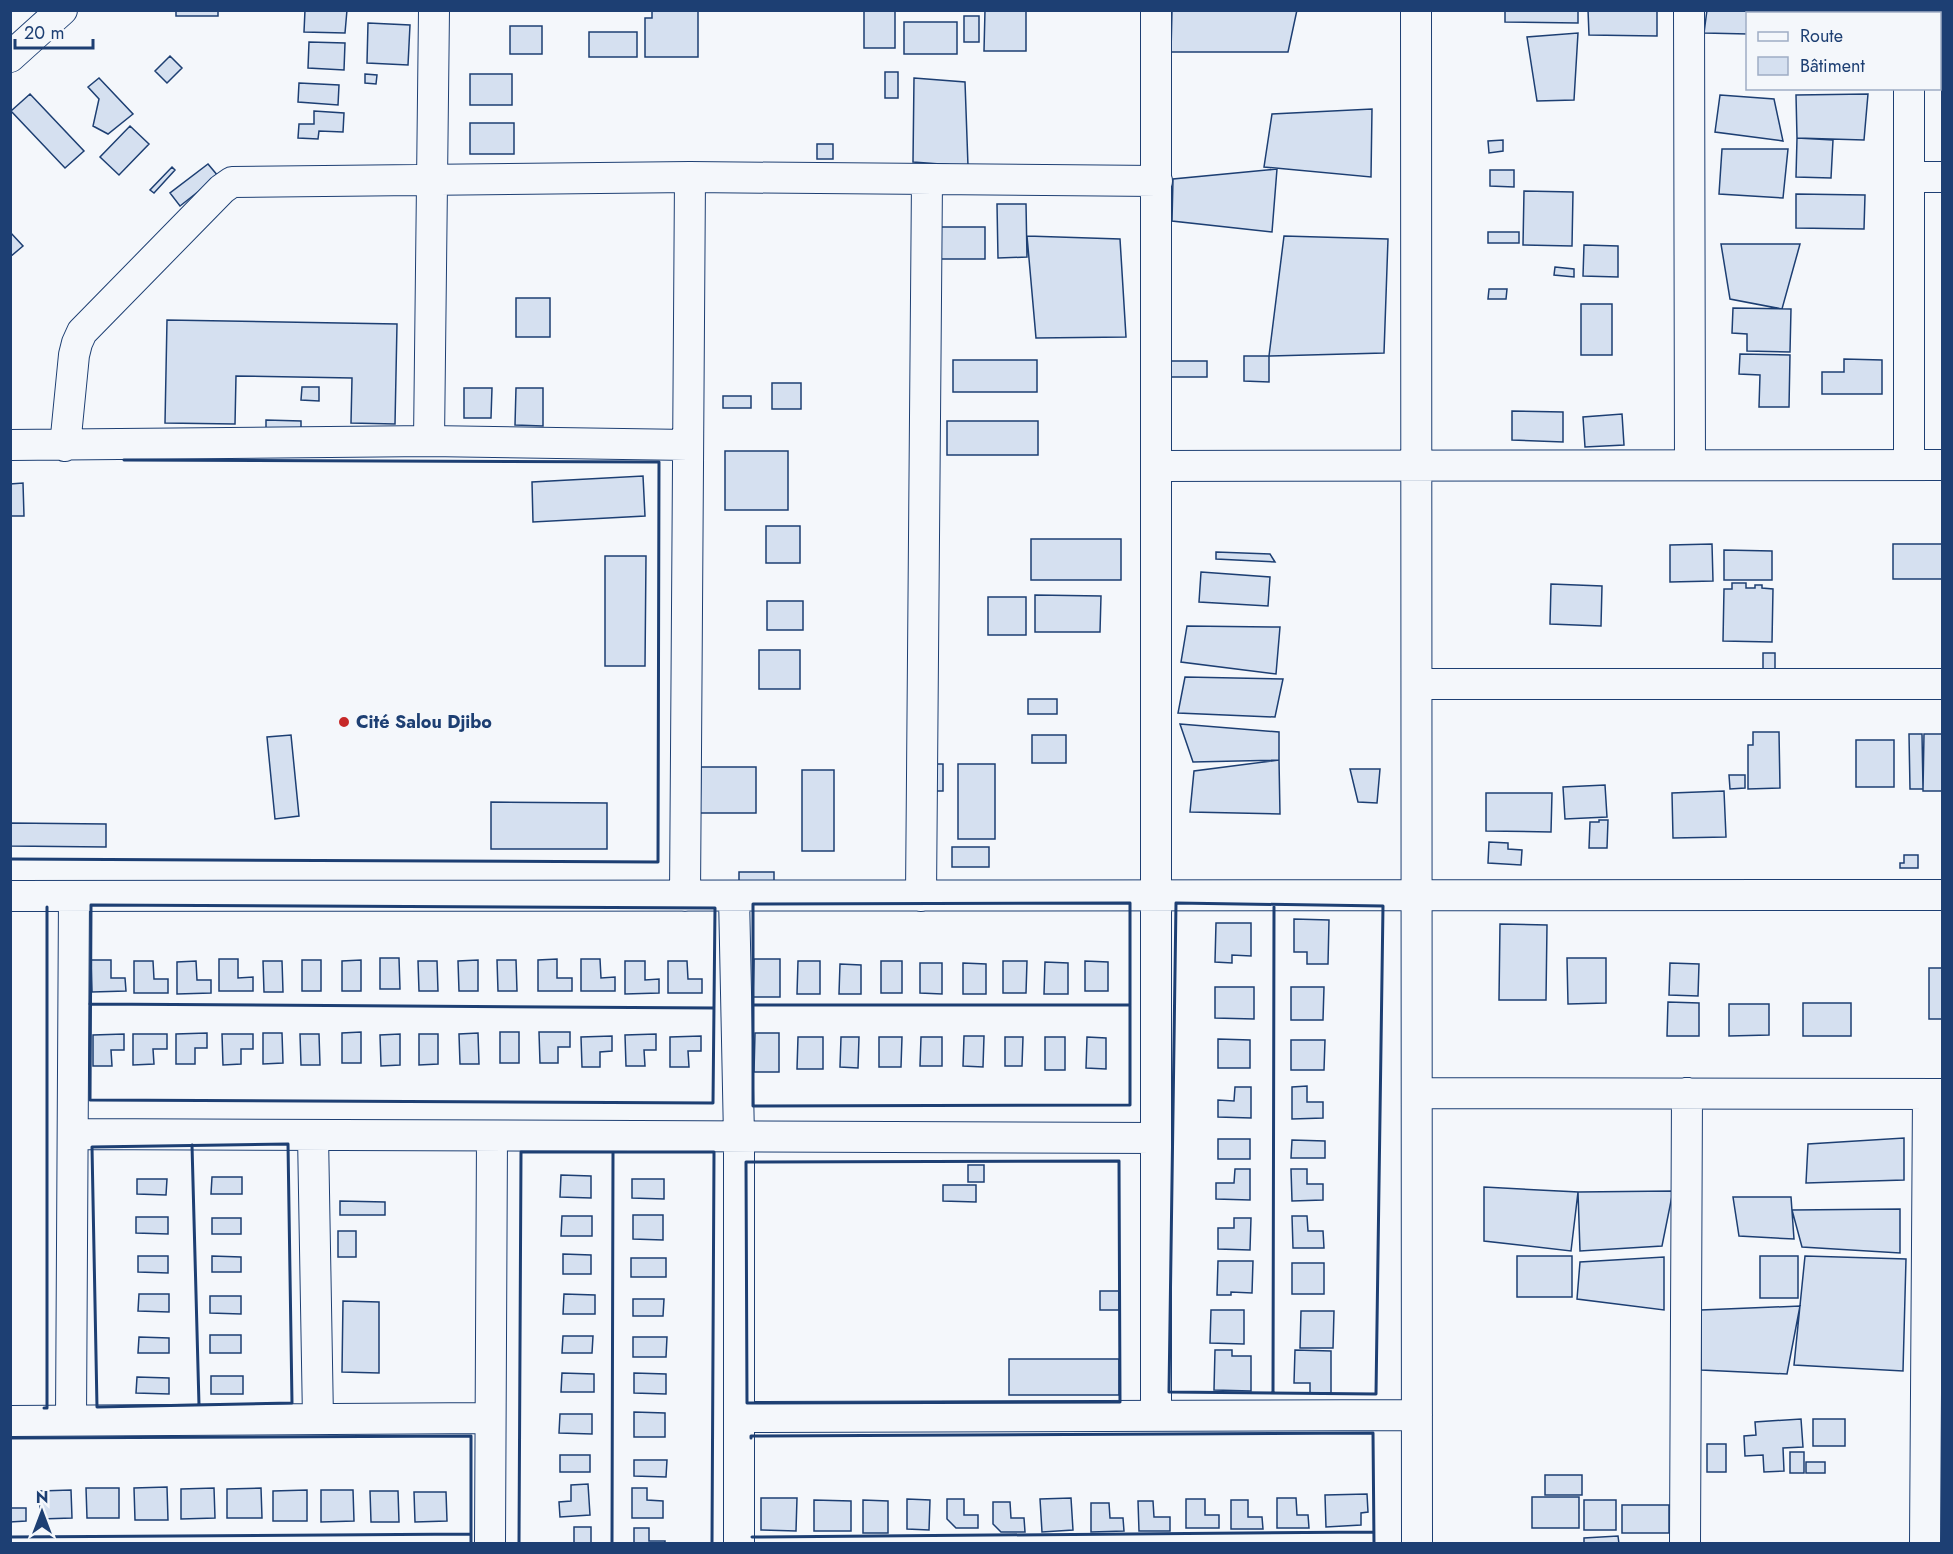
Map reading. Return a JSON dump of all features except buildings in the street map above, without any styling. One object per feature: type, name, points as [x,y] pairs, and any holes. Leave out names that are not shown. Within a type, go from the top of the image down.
[{"type":"street","points":[[10,57],[62,10]]},
{"type":"street","points":[[429,441],[434,10]]},
{"type":"street","points":[[1156,10],[1156,1416]]},
{"type":"street","points":[[1416,10],[1417,1544]]},
{"type":"street","points":[[1689,10],[1690,465]]},
{"type":"street","points":[[1909,90],[1909,465]]},
{"type":"street","points":[[685,896],[690,177]]},
{"type":"street","points":[[65,446],[74,355],[76,343],[82,332],[232,182],[246,180],[690,177],[1157,181]]},
{"type":"street","points":[[1909,177],[1942,177]]},
{"type":"street","points":[[921,896],[927,179]]},
{"type":"street","points":[[10,445],[429,441],[688,445]]},
{"type":"street","points":[[1157,466],[1942,465]]},
{"type":"street","points":[[1417,684],[1942,684]]},
{"type":"street","points":[[10,896],[1942,896]]},
{"type":"street","points":[[71,1420],[74,896]]},
{"type":"street","points":[[734,896],[739,1137],[739,1544]]},
{"type":"street","points":[[1417,1093],[1935,1094],[1924,1544]]},
{"type":"street","points":[[1685,1544],[1687,1093]]},
{"type":"street","points":[[73,1134],[1156,1138]]},
{"type":"street","points":[[313,1135],[318,1419]]},
{"type":"street","points":[[490,1544],[492,1136]]},
{"type":"street","points":[[739,1417],[1417,1415]]},
{"type":"street","points":[[10,1421],[489,1418]]},
{"type":"wall","points":[[10,859],[658,862],[659,462],[124,460]]},
{"type":"wall","points":[[1130,903],[1130,1105],[753,1106],[753,904],[1130,903]]},
{"type":"wall","points":[[1176,903],[1383,906],[1376,1394],[1169,1392],[1176,903]]},
{"type":"wall","points":[[91,905],[715,908],[713,1103],[90,1100],[91,905]]},
{"type":"wall","points":[[44,1408],[47,1408],[47,907]]},
{"type":"wall","points":[[1273,1393],[1274,907]]},
{"type":"wall","points":[[90,1004],[714,1008]]},
{"type":"wall","points":[[753,1005],[1130,1005]]},
{"type":"wall","points":[[288,1144],[292,1403],[97,1407],[92,1147],[288,1144]]},
{"type":"wall","points":[[192,1145],[199,1405]]},
{"type":"wall","points":[[519,1544],[521,1152],[714,1152],[712,1544]]},
{"type":"wall","points":[[612,1544],[613,1152]]},
{"type":"wall","points":[[1119,1161],[1120,1402],[747,1403],[746,1162],[1119,1161]]},
{"type":"wall","points":[[751,1438],[751,1436],[1373,1433],[1374,1544]]},
{"type":"wall","points":[[10,1438],[471,1436],[471,1544]]},
{"type":"wall","points":[[752,1537],[1374,1532]]},
{"type":"wall","points":[[10,1537],[471,1534]]},
{"type":"place","name":"Cité Salou Djibo","points":[[344,722]]}]
